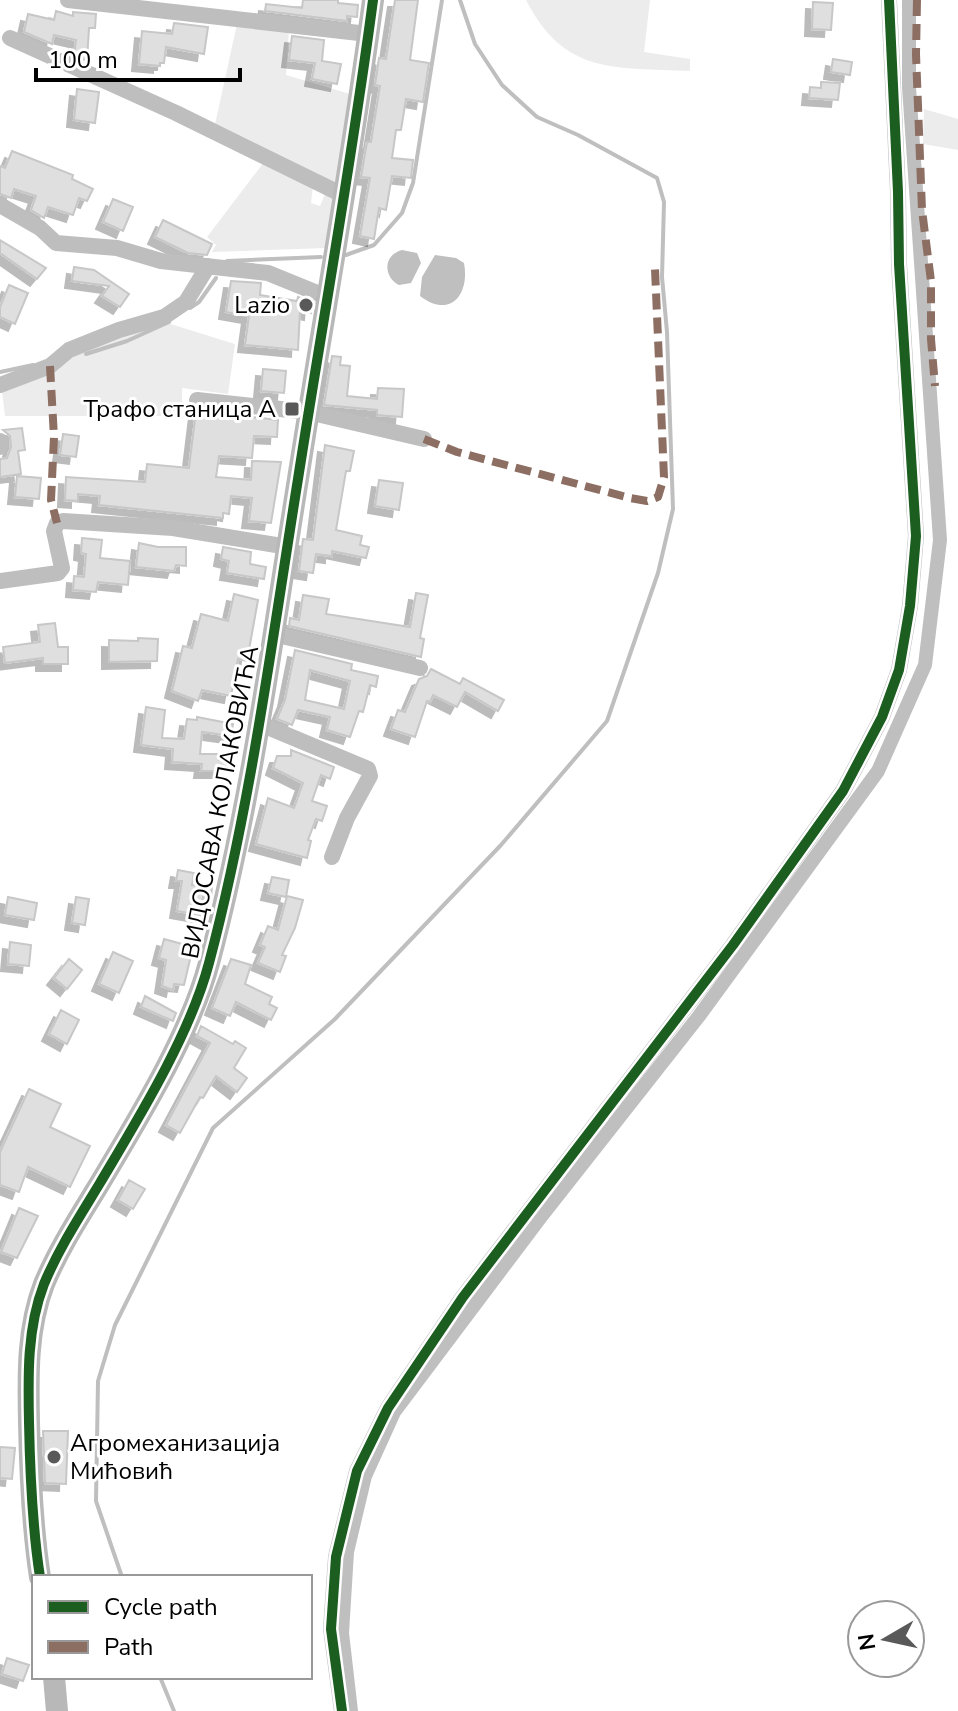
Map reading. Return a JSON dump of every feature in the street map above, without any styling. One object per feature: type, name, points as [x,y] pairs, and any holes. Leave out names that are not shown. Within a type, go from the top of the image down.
[{"type":"street","points":[[68,0],[368,34]]},
{"type":"street","name":"ВИДОСАВА КОЛАКОВИЋА","points":[[40,1575],[29,1469],[30,1355],[34,1315],[57,1258],[196,1004],[225,899],[288,547],[345,196],[373,0]]},
{"type":"street","points":[[342,1711],[331,1629],[336,1557],[357,1471],[388,1408],[463,1297],[733,945],[835,802],[882,717],[899,670],[910,606],[916,536],[899,264],[889,0]]},
{"type":"street","points":[[10,38],[176,113],[345,196]]},
{"type":"street","points":[[0,205],[40,228],[56,243],[117,248],[161,261],[268,273],[327,297]]},
{"type":"street","points":[[0,385],[50,366],[69,350],[119,330],[164,317],[186,302],[208,266]]},
{"type":"street","points":[[197,400],[308,412],[424,439]]},
{"type":"street","points":[[0,581],[58,573],[62,568],[54,531],[57,523],[63,521],[173,528],[288,547]]},
{"type":"street","points":[[273,634],[420,668]]},
{"type":"street","points":[[258,723],[368,769],[370,776],[347,818],[332,857]]},
{"type":"street","points":[[54,1679],[57,1711]]},
{"type":"shaded area","points":[[526,0],[650,0],[644,52],[690,59],[690,71],[615,67],[575,55],[541,25]]},
{"type":"shaded area","points":[[237,24],[289,30],[286,75],[350,94],[339,188],[214,129]]},
{"type":"shaded area","points":[[924,109],[958,119],[958,150],[923,144]]},
{"type":"shaded area","points":[[264,162],[313,186],[311,203],[320,206],[325,194],[336,199],[326,248],[212,252],[216,245],[207,237]]},
{"type":"shaded area","points":[[402,250],[417,253],[421,263],[411,283],[399,285],[390,277],[387,266],[391,256]]},
{"type":"shaded area","points":[[435,255],[456,258],[464,263],[461,294],[449,304],[440,305],[420,296],[422,277]]},
{"type":"shaded area","points":[[164,322],[235,344],[228,394],[182,388],[182,416],[5,416],[2,391],[82,349]]},
{"type":"building","points":[[303,0],[338,0],[338,3],[358,5],[357,17],[347,16],[347,21],[265,11],[266,4],[302,8]]},
{"type":"building","points":[[395,0],[418,0],[410,60],[429,63],[423,102],[406,99],[401,130],[396,130],[392,158],[413,160],[411,178],[392,176],[386,210],[379,208],[374,239],[360,236],[370,178],[361,177],[367,142],[371,142],[380,86],[375,85],[379,58],[386,59]]},
{"type":"building","points":[[813,2],[833,3],[831,30],[812,29]]},
{"type":"building","points":[[56,11],[73,16],[73,12],[96,14],[95,28],[89,28],[87,61],[74,55],[76,40],[54,35],[52,44],[24,32],[28,14],[54,20]]},
{"type":"building","points":[[174,23],[208,27],[204,54],[166,47],[164,63],[160,66],[139,64],[142,31],[172,34]]},
{"type":"building","points":[[292,36],[324,40],[322,61],[341,64],[337,84],[312,79],[315,63],[289,60]]},
{"type":"building","points":[[833,59],[852,62],[850,75],[831,72]]},
{"type":"building","points":[[821,82],[840,83],[838,100],[809,98],[810,87],[821,88]]},
{"type":"building","points":[[77,89],[99,92],[95,123],[74,120]]},
{"type":"building","points":[[12,151],[73,175],[72,179],[93,189],[87,201],[79,198],[73,215],[48,207],[44,218],[31,210],[36,196],[14,189],[11,198],[0,194],[0,166],[5,168]]},
{"type":"building","points":[[113,199],[133,207],[123,231],[103,222]]},
{"type":"building","points":[[163,220],[212,244],[207,255],[188,253],[155,237]]},
{"type":"building","points":[[0,240],[46,268],[37,279],[0,253]]},
{"type":"building","points":[[74,267],[94,270],[129,294],[120,307],[102,296],[109,286],[72,281]]},
{"type":"building","points":[[231,281],[261,283],[260,295],[297,301],[298,297],[312,303],[311,313],[300,311],[298,350],[245,345],[249,316],[226,312]]},
{"type":"building","points":[[9,285],[28,293],[15,324],[0,317],[0,307]]},
{"type":"building","points":[[332,356],[341,357],[340,365],[350,366],[347,396],[377,399],[378,388],[404,389],[402,417],[377,415],[377,410],[324,405]]},
{"type":"building","points":[[263,369],[286,371],[284,393],[261,391]]},
{"type":"building","points":[[196,411],[278,420],[277,437],[254,436],[252,458],[219,456],[216,477],[251,480],[252,461],[281,462],[271,523],[249,521],[252,498],[231,496],[229,514],[223,513],[223,518],[99,505],[100,496],[78,494],[78,501],[65,500],[66,477],[145,482],[147,464],[189,468]]},
{"type":"building","points":[[22,428],[25,450],[18,451],[21,474],[0,477],[0,459],[7,458],[11,447],[10,436],[3,430]]},
{"type":"building","points":[[63,434],[79,436],[76,457],[60,455]]},
{"type":"building","points":[[325,445],[354,451],[350,471],[346,471],[336,530],[362,536],[360,545],[369,547],[366,558],[332,551],[332,556],[316,554],[313,573],[299,571],[303,539],[313,540]]},
{"type":"building","points":[[17,476],[41,478],[39,499],[15,497]]},
{"type":"building","points":[[379,480],[403,483],[399,510],[375,506]]},
{"type":"building","points":[[82,538],[102,540],[100,558],[130,561],[128,585],[98,582],[96,592],[73,590],[74,576],[84,577],[86,554],[81,553]]},
{"type":"building","points":[[139,543],[186,547],[186,566],[176,565],[174,571],[136,567]]},
{"type":"building","points":[[223,547],[251,552],[250,564],[266,567],[264,579],[227,573],[229,561],[221,559]]},
{"type":"building","points":[[416,593],[428,595],[420,638],[424,639],[421,657],[289,626],[290,618],[299,620],[303,595],[329,599],[326,614],[410,627]]},
{"type":"building","points":[[234,594],[258,600],[247,661],[238,659],[231,696],[202,690],[198,701],[172,691],[183,646],[192,648],[201,614],[228,621]]},
{"type":"building","points":[[55,623],[58,647],[68,647],[68,664],[43,664],[43,658],[5,663],[3,647],[40,642],[38,625]]},
{"type":"building","points":[[138,638],[158,639],[157,661],[109,662],[109,640],[138,641]]},
{"type":"building","points":[[295,650],[352,664],[351,670],[378,676],[376,687],[370,685],[363,712],[359,711],[350,737],[327,730],[330,717],[298,710],[292,725],[277,719],[285,700]],"holes":[[[310,670],[350,681],[344,709],[305,700]]]},
{"type":"building","points":[[431,669],[460,684],[463,678],[504,700],[498,711],[465,692],[457,707],[433,695],[430,702],[427,701],[415,737],[391,729],[398,710],[405,712],[419,679],[427,676]]},
{"type":"building","points":[[146,707],[165,710],[162,738],[184,739],[187,719],[197,720],[197,717],[233,724],[231,736],[202,732],[200,754],[219,754],[219,760],[226,760],[226,771],[201,771],[202,764],[172,762],[173,749],[141,745]]},
{"type":"building","points":[[291,750],[334,767],[330,779],[321,775],[312,801],[327,806],[322,821],[316,819],[308,840],[311,841],[307,858],[256,844],[268,798],[294,808],[303,783],[273,768],[277,756],[291,756]]},
{"type":"building","points":[[178,870],[194,873],[192,885],[212,887],[211,898],[203,897],[200,915],[177,911],[182,881],[176,881]]},
{"type":"building","points":[[272,877],[289,880],[286,897],[268,893]]},
{"type":"building","points":[[287,896],[303,900],[295,928],[282,955],[286,956],[280,972],[258,963],[265,947],[260,945],[268,926],[278,930]]},
{"type":"building","points":[[8,897],[37,903],[34,920],[5,915]]},
{"type":"building","points":[[76,897],[89,899],[85,925],[72,923]]},
{"type":"building","points":[[164,939],[193,947],[184,985],[174,984],[173,990],[162,986],[166,960],[159,958]]},
{"type":"building","points":[[10,942],[31,945],[29,966],[8,964]]},
{"type":"building","points":[[113,952],[133,961],[119,993],[99,984]]},
{"type":"building","points":[[69,959],[82,970],[67,989],[54,978]]},
{"type":"building","points":[[231,959],[251,965],[245,984],[272,997],[269,1004],[277,1008],[271,1020],[236,1002],[230,1016],[212,1008]]},
{"type":"building","points":[[145,996],[176,1013],[173,1021],[141,1007]]},
{"type":"building","points":[[61,1010],[79,1020],[67,1044],[49,1034]]},
{"type":"building","points":[[201,1026],[246,1048],[234,1068],[247,1078],[237,1092],[216,1076],[180,1133],[166,1125],[210,1043],[197,1036]]},
{"type":"building","points":[[29,1089],[61,1104],[50,1127],[90,1146],[70,1187],[28,1167],[19,1192],[0,1185],[0,1152]]},
{"type":"building","points":[[129,1180],[145,1189],[133,1209],[118,1200]]},
{"type":"building","points":[[19,1208],[38,1216],[17,1258],[1,1252]]},
{"type":"building","name":"Агромеханизација Мићовић","points":[[43,1431],[68,1431],[66,1484],[45,1483]]},
{"type":"building","points":[[0,1447],[15,1448],[12,1479],[0,1478]]},
{"type":"building","points":[[7,1658],[29,1665],[23,1681],[2,1674]]},
{"type":"waterway","points":[[346,255],[374,245],[402,213],[413,183],[442,0]]},
{"type":"waterway","points":[[121,1575],[96,1501],[98,1381],[115,1325],[213,1128],[335,1019],[501,845],[607,721],[658,573],[673,509],[662,277],[664,202],[657,178],[578,135],[537,117],[502,85],[475,44],[460,0]]},
{"type":"waterway","points":[[351,1711],[342,1633],[347,1552],[365,1476],[394,1412],[540,1218],[699,1016],[878,771],[925,665],[940,540],[909,87],[909,0]]},
{"type":"waterway","points":[[227,261],[321,257]]},
{"type":"waterway","points":[[190,308],[199,302],[216,278]]},
{"type":"waterway","points":[[86,354],[127,341],[169,322]]},
{"type":"waterway","points":[[0,372],[33,365]]},
{"type":"waterway","points":[[161,1679],[174,1711]]},
{"type":"marked path","points":[[917,0],[922,210],[931,281],[935,386]]},
{"type":"marked path","points":[[424,439],[457,452],[630,498],[647,501],[658,497],[664,477],[655,269]]},
{"type":"marked path","points":[[50,366],[54,437],[51,500],[57,523]]},
{"type":"cycle path","points":[[40,1575],[32,1500],[29,1422],[29,1369],[34,1318],[56,1258],[176,1047],[209,963],[237,843],[260,722],[373,0]]},
{"type":"cycle path","points":[[342,1711],[331,1629],[336,1557],[357,1471],[388,1408],[463,1297],[733,945],[843,791],[882,717],[899,670],[910,606],[916,536],[899,264],[889,0]]},
{"type":"place","name":"Lazio","points":[[306,305]]},
{"type":"place","name":"Трафо станица А","points":[[292,409]]},
{"type":"place","name":"Агромеханизација Мићовић","points":[[54,1457]]}]
